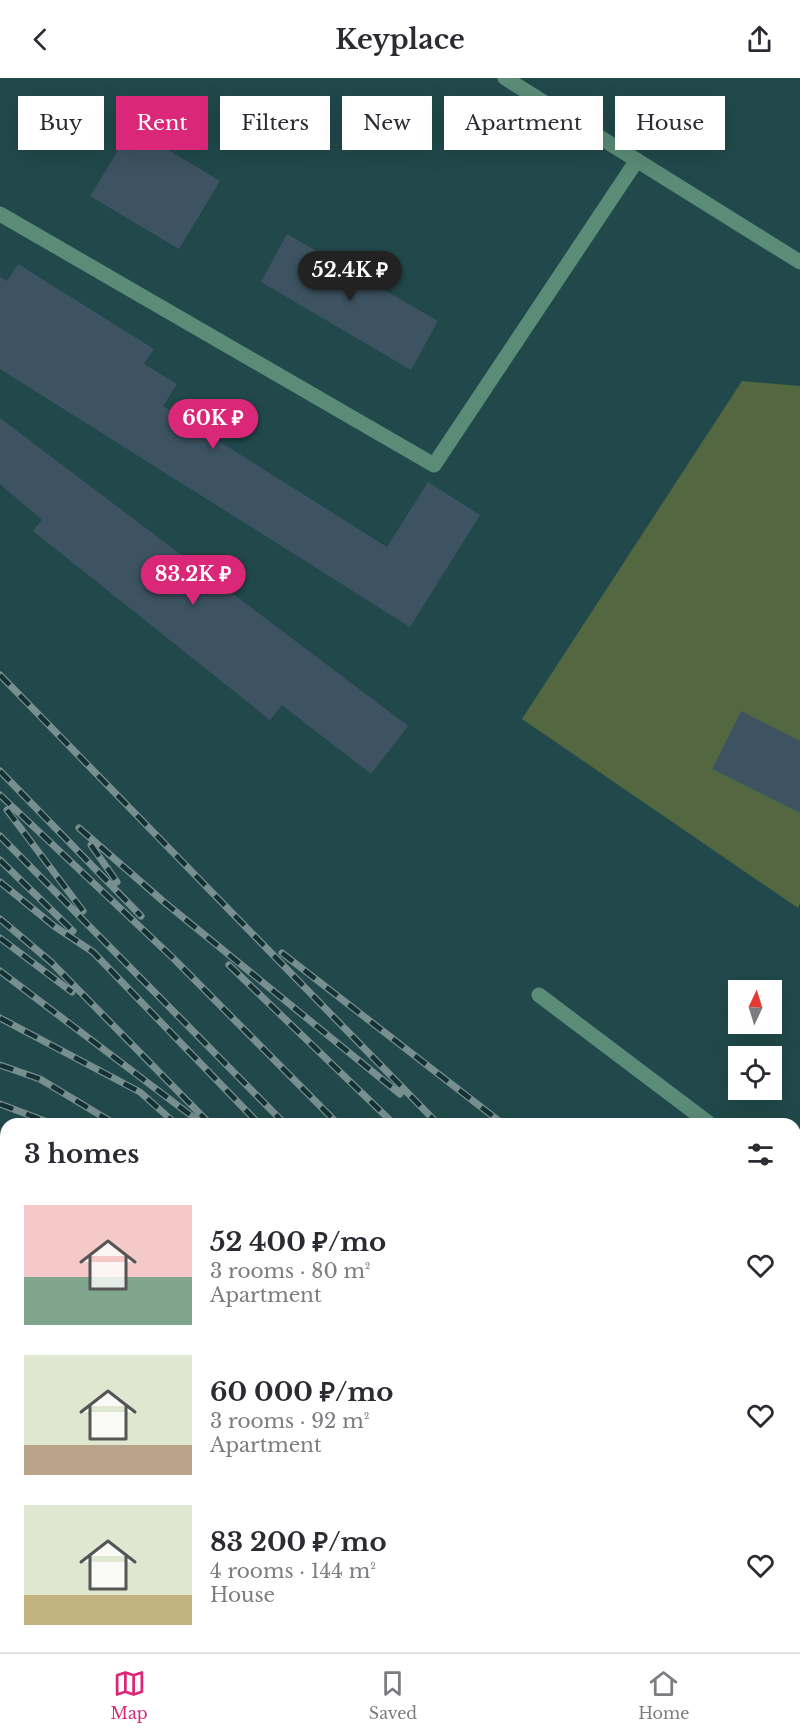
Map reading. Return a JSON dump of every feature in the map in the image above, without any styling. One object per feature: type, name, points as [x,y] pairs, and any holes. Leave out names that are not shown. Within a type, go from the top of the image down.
[{"type":"street","points":[[506,78],[800,262]]},
{"type":"street","points":[[0,214],[434,465],[637,160]]},
{"type":"street","points":[[539,995],[702,1118]]},
{"type":"shaded area","points":[[0,78],[800,78],[800,1118],[0,1118]]},
{"type":"green space","points":[[742,381],[800,386],[800,903],[798,908],[522,719]]},
{"type":"building","points":[[118,150],[169,150],[220,181],[179,249],[90,196]]},
{"type":"building","points":[[287,234],[438,321],[411,370],[261,282]]},
{"type":"building","points":[[18,264],[154,349],[144,364],[177,384],[163,406],[387,547],[428,482],[480,515],[410,627],[0,369],[0,277],[7,281]]},
{"type":"building","points":[[0,418],[408,726],[371,774],[282,705],[270,720],[33,531],[42,520],[0,484]]},
{"type":"building","points":[[741,711],[800,741],[800,813],[712,769]]},
{"type":"railway","points":[[0,675],[432,1118]]},
{"type":"railway","points":[[0,771],[141,916]]},
{"type":"railway","points":[[0,795],[173,958],[332,1118]]},
{"type":"railway","points":[[7,810],[83,911]]},
{"type":"railway","points":[[79,828],[164,902],[400,1094]]},
{"type":"railway","points":[[0,836],[279,1118]]},
{"type":"railway","points":[[91,845],[117,882]]},
{"type":"railway","points":[[0,860],[73,931]]},
{"type":"railway","points":[[0,882],[54,926],[93,952],[253,1118]]},
{"type":"railway","points":[[0,919],[51,962],[204,1118]]},
{"type":"railway","points":[[0,938],[72,992]]},
{"type":"railway","points":[[282,953],[495,1118]]},
{"type":"railway","points":[[229,965],[388,1118]]},
{"type":"railway","points":[[0,971],[194,1118]]},
{"type":"railway","points":[[0,1018],[140,1092],[169,1118]]},
{"type":"railway","points":[[0,1065],[40,1079],[105,1118]]},
{"type":"railway","points":[[0,1104],[37,1118]]}]
